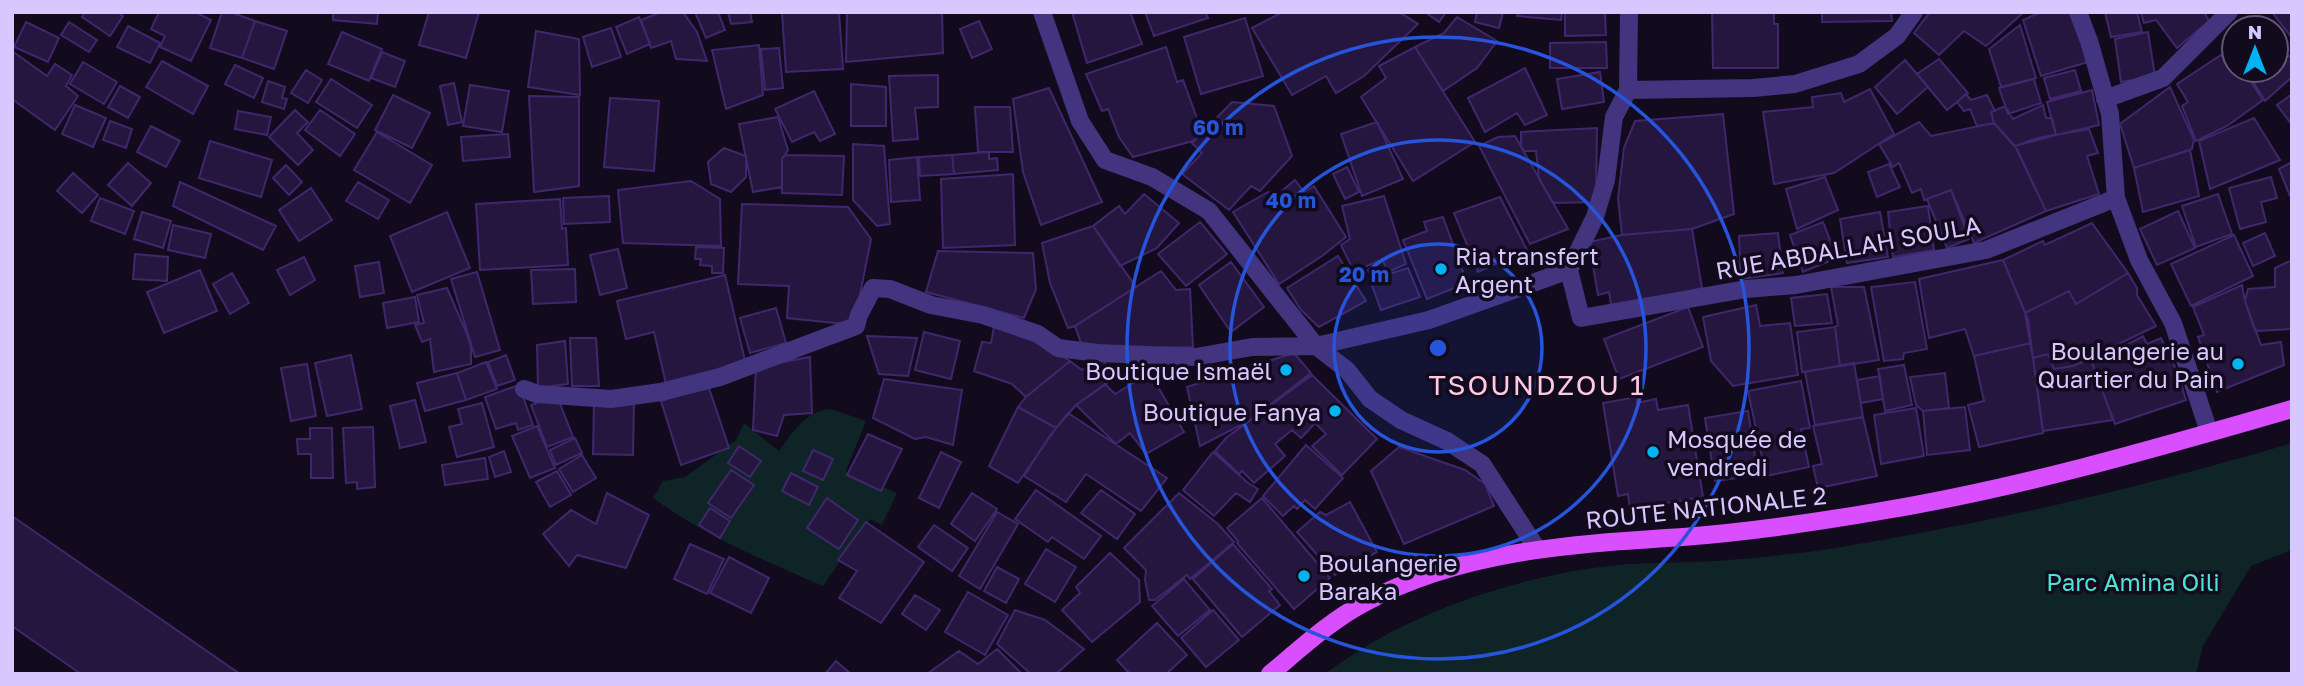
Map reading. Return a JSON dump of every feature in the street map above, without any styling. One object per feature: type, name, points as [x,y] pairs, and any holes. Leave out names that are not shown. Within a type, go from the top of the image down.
[{"type":"main road","name":"ROUTE NATIONALE 2","points":[[1270,674],[1325,629],[1363,603],[1406,583],[1471,563],[1536,549],[1615,540],[1756,530],[1876,512],[2008,486],[2292,409]]},
{"type":"street","points":[[1042,12],[1080,121],[1105,160],[1152,177],[1209,211],[1316,346],[1347,370],[1370,399],[1401,420],[1447,441],[1482,464],[1536,549]]},
{"type":"street","points":[[524,389],[537,394],[611,399],[661,392],[720,377],[856,326],[873,288],[890,289],[931,305],[983,315],[1038,334],[1058,348],[1084,351],[1196,357],[1252,347],[1316,346],[1429,320],[1569,271],[1595,216],[1606,180],[1614,117],[1628,90],[1629,12]]},
{"type":"street","points":[[1628,90],[1795,85],[1859,64],[1897,36],[1914,12]]},
{"type":"street","points":[[2078,12],[2110,114],[2116,198],[2139,260],[2173,323],[2209,432]]},
{"type":"street","points":[[2105,99],[2162,78],[2229,12]]},
{"type":"street","name":"RUE ABDALLAH SOULA","points":[[1569,271],[1581,318],[1746,289],[1796,285],[1986,250],[2116,198]]},
{"type":"green space","points":[[831,409],[866,421],[846,471],[897,493],[882,525],[870,519],[823,586],[714,536],[653,498],[663,481],[685,477],[736,440],[744,423],[779,451],[807,418]]},
{"type":"green space","name":"Parc Amina Oili","points":[[2292,443],[2292,550],[2251,566],[2203,646],[2196,674],[1324,674],[1373,642],[1402,627],[1464,600],[1530,580],[1629,564],[1766,557],[1887,539],[2062,504]]},
{"type":"building","points":[[85,12],[117,12],[123,16],[110,36],[82,17]]},
{"type":"building","points":[[159,12],[195,12],[211,20],[191,61],[160,47],[165,36],[151,29]]},
{"type":"building","points":[[222,12],[230,12],[255,21],[242,58],[210,48]]},
{"type":"building","points":[[333,12],[378,12],[377,24],[333,20]]},
{"type":"building","points":[[429,12],[479,12],[466,58],[419,45]]},
{"type":"building","points":[[661,12],[683,12],[697,32],[707,61],[676,59],[671,41],[651,48],[641,20]]},
{"type":"building","points":[[695,12],[718,12],[725,30],[706,38]]},
{"type":"building","points":[[728,12],[750,12],[752,22],[731,24]]},
{"type":"building","points":[[782,12],[839,12],[843,69],[786,72]]},
{"type":"building","points":[[847,12],[942,12],[943,53],[846,62]]},
{"type":"building","points":[[1072,12],[1130,12],[1142,44],[1087,63]]},
{"type":"building","points":[[1145,12],[1205,12],[1208,18],[1154,36]]},
{"type":"building","points":[[1283,12],[1399,12],[1418,24],[1364,76],[1336,93],[1326,76],[1292,95],[1252,28]]},
{"type":"building","points":[[1425,12],[1446,12],[1439,22]]},
{"type":"building","points":[[1477,12],[1503,12],[1499,28],[1475,22]]},
{"type":"building","points":[[1518,12],[1562,12],[1561,20],[1517,16]]},
{"type":"building","points":[[1565,12],[1605,12],[1606,35],[1565,36]]},
{"type":"building","points":[[1712,12],[1774,12],[1774,24],[1778,24],[1778,68],[1713,68]]},
{"type":"building","points":[[1822,12],[1891,12],[1892,21],[1822,22]]},
{"type":"building","points":[[1930,12],[2024,12],[1986,46],[1964,31],[1939,55],[1914,33]]},
{"type":"building","points":[[2041,12],[2072,12],[2088,62],[2041,76],[2023,20]]},
{"type":"building","points":[[2105,12],[2137,12],[2142,32],[2111,37]]},
{"type":"building","points":[[2141,12],[2204,12],[2209,21],[2177,48],[2156,20],[2144,23]]},
{"type":"building","points":[[2272,12],[2292,12],[2292,38],[2290,14]]},
{"type":"building","points":[[639,17],[650,44],[627,54],[616,27]]},
{"type":"building","points":[[1457,17],[1497,41],[1477,68],[1443,91],[1415,47],[1444,33]]},
{"type":"building","points":[[1245,18],[1263,76],[1201,94],[1184,37]]},
{"type":"building","points":[[255,21],[287,31],[274,69],[242,58]]},
{"type":"building","points":[[979,21],[992,49],[972,58],[960,29]]},
{"type":"building","points":[[26,22],[59,38],[48,62],[14,47]]},
{"type":"building","points":[[69,22],[97,40],[89,52],[61,35]]},
{"type":"building","points":[[2020,25],[2036,78],[2001,87],[1989,49]]},
{"type":"building","points":[[128,26],[160,43],[150,63],[117,47]]},
{"type":"building","points":[[611,28],[621,57],[592,67],[583,37]]},
{"type":"building","points":[[536,31],[579,39],[580,95],[528,87]]},
{"type":"building","points":[[342,32],[382,49],[369,81],[328,64]]},
{"type":"building","points":[[2148,32],[2155,76],[2121,82],[2115,39]]},
{"type":"building","points":[[1606,42],[1607,68],[1550,68],[1550,43]]},
{"type":"building","points":[[759,45],[763,95],[726,109],[712,50]]},
{"type":"building","points":[[1166,47],[1177,82],[1183,80],[1202,132],[1193,141],[1133,157],[1119,137],[1108,109],[1102,111],[1086,74]]},
{"type":"building","points":[[1415,47],[1475,142],[1413,181],[1361,97],[1386,78],[1379,66]]},
{"type":"building","points":[[779,48],[783,88],[765,90],[761,49]]},
{"type":"building","points":[[12,51],[47,76],[55,64],[72,75],[66,86],[78,96],[55,130],[12,99]]},
{"type":"building","points":[[382,52],[405,61],[395,87],[371,78]]},
{"type":"building","points":[[2220,56],[2220,84],[2252,84],[2263,100],[2227,126],[2196,141],[2182,106],[2188,102],[2177,84]]},
{"type":"building","points":[[2290,58],[2292,60],[2290,79]]},
{"type":"building","points":[[1939,59],[1968,93],[1947,110],[1917,74]]},
{"type":"building","points":[[1905,60],[1928,87],[1897,114],[1875,87]]},
{"type":"building","points":[[162,61],[208,86],[193,114],[146,87]]},
{"type":"building","points":[[83,62],[117,82],[104,104],[70,84]]},
{"type":"building","points":[[235,65],[263,78],[254,98],[225,84]]},
{"type":"building","points":[[1525,68],[1547,115],[1525,125],[1517,113],[1485,132],[1468,98]]},
{"type":"building","points":[[306,70],[322,80],[308,103],[291,93]]},
{"type":"building","points":[[2075,70],[2081,91],[2050,99],[2044,78]]},
{"type":"building","points":[[1600,72],[1604,102],[1562,109],[1557,79]]},
{"type":"building","points":[[938,75],[938,107],[915,108],[918,139],[893,141],[889,76]]},
{"type":"building","points":[[331,79],[372,105],[357,128],[316,102]]},
{"type":"building","points":[[2034,79],[2041,103],[2008,114],[1999,88]]},
{"type":"building","points":[[268,81],[285,87],[282,98],[287,99],[284,109],[262,102]]},
{"type":"building","points":[[454,83],[462,122],[448,125],[440,86]]},
{"type":"building","points":[[851,84],[886,87],[886,126],[851,126]]},
{"type":"building","points":[[2254,84],[2284,84],[2265,101]]},
{"type":"building","points":[[470,85],[509,91],[502,132],[463,126]]},
{"type":"building","points":[[120,86],[140,97],[128,118],[108,107]]},
{"type":"building","points":[[2170,87],[2194,140],[2192,149],[2134,168],[2120,124]]},
{"type":"building","points":[[1049,88],[1102,202],[1041,225],[1023,172],[1013,99]]},
{"type":"building","points":[[1870,89],[1894,134],[1834,173],[1774,184],[1763,112],[1813,107],[1812,97],[1841,93],[1844,102]]},
{"type":"building","points":[[2092,90],[2099,125],[2056,135],[2047,102]]},
{"type":"building","points":[[814,91],[835,134],[820,141],[814,132],[792,142],[775,109]]},
{"type":"building","points":[[1966,94],[1971,100],[1987,95],[1995,111],[1991,112],[1994,123],[1977,126],[1970,109],[1964,111],[1957,102]]},
{"type":"building","points":[[2292,94],[2292,125],[2277,105]]},
{"type":"building","points":[[393,95],[430,113],[412,148],[375,130]]},
{"type":"building","points":[[529,96],[579,97],[579,186],[534,192]]},
{"type":"building","points":[[610,98],[659,101],[654,171],[604,167]]},
{"type":"building","points":[[1232,102],[1274,106],[1292,156],[1260,191],[1251,186],[1229,210],[1182,174],[1202,153],[1192,143]]},
{"type":"building","points":[[75,105],[106,118],[93,147],[62,134]]},
{"type":"building","points":[[2043,105],[2046,118],[2052,118],[2056,135],[2015,146],[1994,123],[1991,112],[2005,106],[2013,119]]},
{"type":"building","points":[[975,107],[1010,107],[1013,152],[978,152]]},
{"type":"building","points":[[295,110],[308,122],[297,133],[313,150],[298,165],[269,137]]},
{"type":"building","points":[[320,110],[355,134],[340,156],[305,130]]},
{"type":"building","points":[[238,111],[271,117],[267,135],[235,129]]},
{"type":"building","points":[[1723,114],[1734,214],[1692,229],[1622,235],[1618,198],[1624,148],[1635,121]]},
{"type":"building","points":[[778,117],[788,150],[782,159],[782,187],[753,192],[739,124]]},
{"type":"building","points":[[2254,118],[2280,160],[2210,189],[2199,141]]},
{"type":"building","points":[[110,121],[132,129],[126,148],[103,140]]},
{"type":"building","points":[[1377,122],[1403,179],[1362,196],[1341,134]]},
{"type":"building","points":[[1919,122],[1931,136],[1994,123],[2017,149],[2046,211],[1974,243],[1951,190],[1924,200],[1921,189],[1912,193],[1899,163],[1893,167],[1879,144]]},
{"type":"building","points":[[151,126],[180,141],[166,167],[137,152]]},
{"type":"building","points":[[1597,128],[1596,202],[1553,203],[1539,179],[1536,151],[1524,151],[1521,146],[1521,132]]},
{"type":"building","points":[[2089,129],[2098,153],[2087,156],[2099,194],[2046,211],[2015,146],[2038,138]]},
{"type":"building","points":[[377,132],[432,165],[410,203],[354,170]]},
{"type":"building","points":[[508,134],[510,157],[463,161],[461,137]]},
{"type":"building","points":[[1515,136],[1568,229],[1530,244],[1479,146],[1498,137]]},
{"type":"building","points":[[210,141],[272,160],[261,197],[199,178]]},
{"type":"building","points":[[853,144],[884,146],[890,224],[877,226],[853,200]]},
{"type":"building","points":[[724,148],[746,156],[746,177],[731,192],[711,184],[708,162]]},
{"type":"building","points":[[2190,150],[2199,196],[2143,212],[2134,168]]},
{"type":"building","points":[[989,152],[989,159],[997,158],[998,170],[954,174],[952,155]]},
{"type":"building","points":[[785,155],[844,156],[842,195],[782,193],[782,159]]},
{"type":"building","points":[[952,155],[954,174],[920,176],[919,157]]},
{"type":"building","points":[[917,157],[920,200],[891,202],[889,160]]},
{"type":"building","points":[[2292,162],[2292,196],[2290,196],[2279,169]]},
{"type":"building","points":[[128,163],[151,183],[132,206],[108,185]]},
{"type":"building","points":[[1889,164],[1900,187],[1877,197],[1868,172]]},
{"type":"building","points":[[286,165],[302,182],[289,195],[273,178]]},
{"type":"building","points":[[1347,167],[1359,192],[1345,199],[1333,174]]},
{"type":"building","points":[[73,173],[98,195],[82,213],[57,191]]},
{"type":"building","points":[[1013,174],[1015,245],[943,248],[941,179]]},
{"type":"building","points":[[1825,177],[1838,210],[1797,229],[1786,189]]},
{"type":"building","points":[[2271,177],[2277,198],[2261,202],[2266,222],[2240,229],[2229,188]]},
{"type":"building","points":[[1295,180],[1304,192],[1314,186],[1346,237],[1279,284],[1233,212],[1268,192],[1277,195]]},
{"type":"building","points":[[691,181],[720,199],[721,246],[623,243],[618,190]]},
{"type":"building","points":[[180,182],[276,226],[263,250],[173,206]]},
{"type":"building","points":[[358,182],[389,200],[378,219],[346,201]]},
{"type":"building","points":[[311,188],[332,220],[299,241],[279,210]]},
{"type":"building","points":[[1951,190],[1969,239],[1947,248],[1927,199]]},
{"type":"building","points":[[1144,194],[1179,223],[1157,248],[1120,266],[1093,226],[1119,206],[1125,214]]},
{"type":"building","points":[[2218,194],[2232,234],[2196,247],[2182,206]]},
{"type":"building","points":[[609,196],[610,222],[564,224],[563,198]]},
{"type":"building","points":[[1384,196],[1406,264],[1388,272],[1382,259],[1354,272],[1341,245],[1350,239],[1342,206]]},
{"type":"building","points":[[1500,197],[1527,250],[1478,272],[1454,213]]},
{"type":"building","points":[[100,198],[134,211],[125,234],[91,221]]},
{"type":"building","points":[[560,199],[562,229],[566,228],[568,265],[480,270],[476,204]]},
{"type":"building","points":[[742,204],[848,207],[871,239],[854,325],[787,318],[789,286],[738,284]]},
{"type":"building","points":[[1928,206],[1934,250],[1893,257],[1888,212]]},
{"type":"building","points":[[2178,211],[2195,248],[2157,265],[2140,229]]},
{"type":"building","points":[[142,212],[171,221],[163,248],[134,239]]},
{"type":"building","points":[[447,212],[470,268],[412,292],[390,236]]},
{"type":"building","points":[[1880,212],[1888,257],[1847,263],[1840,219]]},
{"type":"building","points":[[1443,217],[1467,283],[1427,299],[1403,240],[1427,231],[1424,222]]},
{"type":"building","points":[[1200,222],[1227,254],[1186,286],[1158,254]]},
{"type":"building","points":[[1823,222],[1837,258],[1803,272],[1790,235]]},
{"type":"building","points":[[2092,223],[2128,273],[2076,304],[2069,291],[2025,313],[2003,260],[2043,241],[2045,245]]},
{"type":"building","points":[[173,225],[211,234],[205,258],[168,250]]},
{"type":"building","points":[[1093,226],[1136,287],[1068,328],[1050,283],[1042,243]]},
{"type":"building","points":[[1692,229],[1702,288],[1612,310],[1609,292],[1598,295],[1589,242],[1622,235]]},
{"type":"building","points":[[1778,233],[1783,273],[1741,279],[1739,236]]},
{"type":"building","points":[[2265,233],[2275,256],[2253,266],[2243,243]]},
{"type":"building","points":[[2234,235],[2253,276],[2191,306],[2171,264]]},
{"type":"building","points":[[696,247],[724,248],[723,273],[712,273],[712,266],[700,265],[701,259],[695,259]]},
{"type":"building","points":[[618,249],[627,288],[600,295],[590,255]]},
{"type":"building","points":[[938,251],[1033,253],[1036,289],[1024,318],[926,292]]},
{"type":"building","points":[[135,254],[168,257],[167,281],[133,279]]},
{"type":"building","points":[[1338,256],[1366,301],[1319,327],[1301,310],[1287,288]]},
{"type":"building","points":[[304,257],[315,280],[290,295],[277,270]]},
{"type":"building","points":[[2003,260],[2028,319],[2031,343],[1974,356],[1965,329],[1929,338],[1919,279]]},
{"type":"building","points":[[2292,260],[2292,329],[2255,331],[2245,301],[2248,289],[2275,287],[2275,268]]},
{"type":"building","points":[[379,262],[384,293],[360,297],[355,266]]},
{"type":"building","points":[[1231,262],[1264,307],[1231,332],[1199,285]]},
{"type":"building","points":[[1408,268],[1420,297],[1381,310],[1370,280]]},
{"type":"building","points":[[575,269],[576,302],[533,304],[531,270]]},
{"type":"building","points":[[200,270],[217,311],[164,333],[147,292]]},
{"type":"building","points":[[1161,271],[1176,290],[1190,289],[1193,347],[1083,349],[1075,326]]},
{"type":"building","points":[[477,272],[500,350],[475,357],[451,279]]},
{"type":"building","points":[[232,273],[249,303],[230,314],[213,284]]},
{"type":"building","points":[[2128,273],[2137,288],[2137,295],[2156,326],[2073,366],[2054,369],[2048,354],[2033,358],[2025,313],[2069,291],[2076,304]]},
{"type":"building","points":[[725,275],[746,365],[666,384],[654,332],[626,339],[617,301]]},
{"type":"building","points":[[1915,282],[1927,349],[1904,353],[1903,359],[1884,361],[1871,287]]},
{"type":"building","points":[[2242,285],[2261,345],[2281,342],[2284,365],[2217,392],[2198,337],[2204,335],[2193,307]]},
{"type":"building","points":[[1831,287],[1864,287],[1879,360],[1840,366],[1835,327],[1838,325]]},
{"type":"building","points":[[447,288],[471,347],[471,364],[434,372],[430,339],[422,342],[415,325],[424,323],[417,295]]},
{"type":"building","points":[[1827,294],[1832,323],[1795,326],[1791,298]]},
{"type":"building","points":[[415,297],[419,322],[387,328],[383,303]]},
{"type":"building","points":[[1756,305],[1760,326],[1790,323],[1798,375],[1733,386],[1711,361],[1703,317]]},
{"type":"building","points":[[1688,307],[1703,347],[1619,379],[1604,339]]},
{"type":"building","points":[[776,308],[786,343],[750,353],[740,318]]},
{"type":"building","points":[[994,327],[1033,338],[1070,361],[1026,397],[1012,384],[974,371],[982,342],[991,343]]},
{"type":"building","points":[[1835,327],[1840,366],[1802,372],[1797,332]]},
{"type":"building","points":[[924,332],[960,341],[951,379],[915,370]]},
{"type":"building","points":[[867,336],[917,338],[908,376],[879,374]]},
{"type":"building","points":[[2143,336],[2147,344],[2161,338],[2177,371],[2186,400],[2115,424],[2092,363]]},
{"type":"building","points":[[570,338],[596,338],[599,386],[572,386]]},
{"type":"building","points":[[565,341],[568,384],[538,388],[537,345]]},
{"type":"building","points":[[2031,343],[2043,433],[1979,447],[1968,405],[1984,401],[1974,356]]},
{"type":"building","points":[[1294,353],[1311,373],[1249,421],[1200,446],[1187,387]]},
{"type":"building","points":[[2048,354],[2054,369],[2091,359],[2113,420],[2043,431],[2033,358]]},
{"type":"building","points":[[351,355],[362,409],[327,416],[315,363]]},
{"type":"building","points":[[506,355],[515,380],[497,386],[488,362]]},
{"type":"building","points":[[810,357],[812,413],[784,415],[777,436],[753,430],[756,367]]},
{"type":"building","points":[[1102,359],[1116,377],[1076,405],[1056,428],[1018,407],[1026,397],[1070,361],[1082,370]]},
{"type":"building","points":[[486,362],[497,389],[466,400],[457,373]]},
{"type":"building","points":[[1854,363],[1863,417],[1815,425],[1805,372]]},
{"type":"building","points":[[307,364],[316,416],[291,421],[281,368]]},
{"type":"building","points":[[1904,365],[1912,405],[1885,411],[1878,369]]},
{"type":"building","points":[[457,373],[466,400],[425,411],[417,383]]},
{"type":"building","points":[[1150,373],[1184,432],[1146,454],[1130,433],[1116,444],[1076,405],[1105,384],[1115,394]]},
{"type":"building","points":[[1945,373],[1949,408],[1923,411],[1916,405],[1910,377]]},
{"type":"building","points":[[1312,375],[1377,439],[1342,475],[1312,446],[1326,434],[1315,423],[1301,438],[1292,430],[1275,444],[1285,456],[1254,483],[1242,471],[1239,474],[1215,451],[1226,438]]},
{"type":"building","points":[[1880,376],[1883,399],[1861,403],[1857,380]]},
{"type":"building","points":[[884,379],[962,390],[953,445],[926,437],[915,439],[873,418]]},
{"type":"building","points":[[1801,381],[1810,428],[1801,429],[1809,467],[1766,476],[1748,391]]},
{"type":"building","points":[[519,385],[533,425],[518,430],[516,423],[496,429],[485,397]]},
{"type":"building","points":[[708,385],[729,448],[681,465],[661,401]]},
{"type":"building","points":[[557,396],[573,437],[547,447],[531,405]]},
{"type":"building","name":"Mosquée de vendredi","points":[[1637,397],[1637,403],[1656,399],[1658,410],[1688,405],[1703,497],[1630,509],[1628,494],[1618,496],[1603,403]]},
{"type":"building","points":[[415,400],[426,442],[400,448],[390,406]]},
{"type":"building","points":[[482,403],[494,447],[457,457],[449,427],[462,424],[458,409]]},
{"type":"building","points":[[594,403],[634,403],[633,455],[593,454]]},
{"type":"building","points":[[1018,407],[1056,428],[1018,483],[989,466]]},
{"type":"building","points":[[1965,407],[1970,450],[1927,455],[1923,411]]},
{"type":"building","points":[[1916,408],[1924,456],[1881,464],[1874,415]]},
{"type":"building","points":[[1748,411],[1758,475],[1715,481],[1705,418]]},
{"type":"building","points":[[1068,413],[1167,478],[1141,511],[1086,474],[1066,502],[1024,476]]},
{"type":"building","points":[[1863,417],[1877,476],[1818,488],[1813,466],[1822,464],[1813,426]]},
{"type":"building","points":[[537,426],[555,468],[530,478],[512,436]]},
{"type":"building","points":[[373,427],[375,487],[357,489],[357,482],[346,483],[343,428]]},
{"type":"building","points":[[310,428],[332,428],[333,478],[311,478],[311,454],[298,454],[297,439],[310,439]]},
{"type":"building","points":[[868,434],[902,449],[881,491],[847,475]]},
{"type":"building","points":[[575,438],[582,453],[556,465],[550,450]]},
{"type":"building","points":[[1306,445],[1343,478],[1315,509],[1305,500],[1297,509],[1294,506],[1283,516],[1263,496]]},
{"type":"building","points":[[739,446],[761,461],[750,477],[728,463]]},
{"type":"building","points":[[1399,447],[1465,470],[1485,484],[1494,506],[1404,544],[1371,471]]},
{"type":"building","points":[[813,450],[833,459],[823,480],[803,471]]},
{"type":"building","points":[[504,451],[511,472],[495,477],[489,457]]},
{"type":"building","points":[[941,452],[961,462],[939,508],[919,498]]},
{"type":"building","points":[[1213,452],[1258,489],[1250,502],[1236,493],[1214,516],[1183,490]]},
{"type":"building","points":[[582,455],[596,478],[573,492],[559,469]]},
{"type":"building","points":[[485,458],[488,479],[445,485],[442,465]]},
{"type":"building","points":[[731,470],[754,485],[731,518],[708,503]]},
{"type":"building","points":[[557,471],[571,495],[550,507],[536,482]]},
{"type":"building","points":[[791,473],[818,487],[809,505],[782,491]]},
{"type":"building","points":[[1036,490],[1101,536],[1084,559],[1052,537],[1048,542],[1015,519]]},
{"type":"building","points":[[1101,490],[1135,514],[1117,539],[1081,513]]},
{"type":"building","points":[[607,493],[649,515],[626,568],[577,555],[569,566],[543,534],[571,510],[596,524]]},
{"type":"building","points":[[972,493],[997,509],[975,541],[951,524]]},
{"type":"building","points":[[1179,493],[1218,524],[1234,542],[1190,579],[1187,575],[1155,600],[1149,600],[1146,570],[1124,548]]},
{"type":"building","points":[[827,498],[858,520],[839,549],[807,528]]},
{"type":"building","points":[[1262,498],[1330,578],[1294,609],[1227,528]]},
{"type":"building","points":[[1350,502],[1377,552],[1335,575],[1297,532],[1320,512],[1326,515]]},
{"type":"building","points":[[710,508],[730,521],[720,538],[699,525]]},
{"type":"building","points":[[997,512],[1018,524],[980,589],[959,576]]},
{"type":"building","points":[[12,516],[240,674],[81,674],[12,626]]},
{"type":"building","points":[[866,522],[924,562],[881,623],[839,598],[857,571],[838,560]]},
{"type":"building","points":[[934,525],[968,548],[952,571],[918,547]]},
{"type":"building","points":[[690,544],[724,559],[707,594],[674,579]]},
{"type":"building","points":[[1233,544],[1272,589],[1269,591],[1280,605],[1242,637],[1193,579]]},
{"type":"building","points":[[1046,549],[1076,567],[1055,602],[1025,584]]},
{"type":"building","points":[[1110,553],[1139,580],[1140,602],[1092,642],[1062,610],[1080,593],[1076,587]]},
{"type":"building","points":[[729,557],[769,578],[751,613],[710,593]]},
{"type":"building","points":[[997,567],[1019,579],[1006,603],[984,591]]},
{"type":"building","points":[[1184,579],[1210,610],[1178,636],[1152,606]]},
{"type":"building","points":[[968,592],[1008,615],[985,655],[945,632]]},
{"type":"building","points":[[915,595],[940,610],[926,630],[902,614]]},
{"type":"building","points":[[1015,610],[1045,620],[1084,649],[1056,674],[1031,674],[997,644]]},
{"type":"building","points":[[1213,610],[1239,640],[1206,667],[1181,638]]},
{"type":"building","points":[[1157,623],[1187,655],[1166,674],[1130,674],[1117,660]]},
{"type":"building","points":[[997,649],[1022,674],[927,674],[959,651],[978,664]]},
{"type":"building","points":[[836,661],[851,674],[825,674]]},
{"type":"place","name":"Ria transfert Argent","points":[[1441,269]]},
{"type":"place","name":"Boulangerie au Quartier du Pain","points":[[2238,364]]},
{"type":"place","name":"Boutique Ismaël","points":[[1286,370]]},
{"type":"place","name":"Boutique Fanya","points":[[1335,411]]},
{"type":"place","name":"Mosquée de vendredi","points":[[1653,452]]},
{"type":"place","name":"Boulangerie Baraka","points":[[1304,576]]},
{"type":"district","name":"TSOUNDZOU 1","points":[[1537,384]]}]
